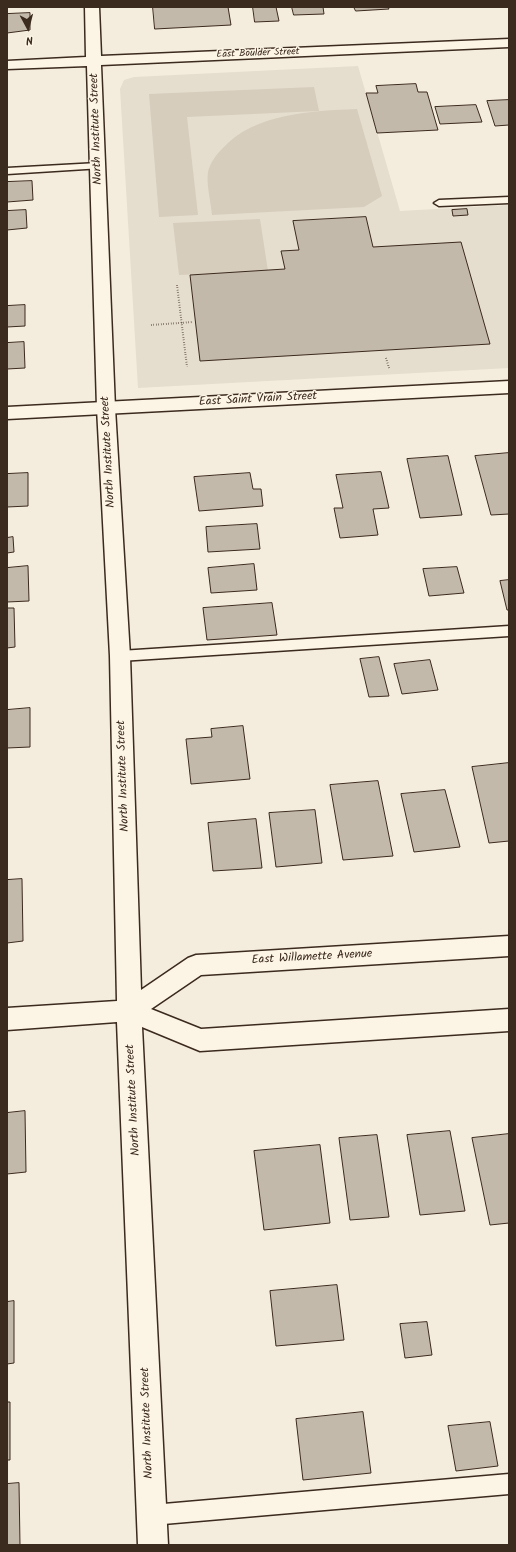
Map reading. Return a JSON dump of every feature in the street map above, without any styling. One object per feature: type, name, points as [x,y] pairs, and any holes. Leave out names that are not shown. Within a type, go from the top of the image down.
[{"type":"street","name":"North Institute Street","points":[[92,7],[106,408],[120,656],[129,1011],[153,1545]]},
{"type":"street","name":"East Boulder Street","points":[[7,65],[509,43]]},
{"type":"street","name":"East Saint Vrain Street","points":[[7,413],[509,387]]},
{"type":"street","name":"East Willamette Avenue","points":[[129,1011],[196,965],[509,946]]},
{"type":"street","points":[[7,1019],[129,1011],[200,1040],[509,1020]]},
{"type":"lane","points":[[7,171],[98,166]]},
{"type":"lane","points":[[439,203],[509,200]]},
{"type":"lane","points":[[120,656],[509,631]]},
{"type":"lane","points":[[152,1515],[509,1484]]},
{"type":"path","points":[[177,285],[183,323],[187,367]]},
{"type":"path","points":[[151,325],[193,322]]},
{"type":"path","points":[[386,358],[390,374]]},
{"type":"shaded area","points":[[358,66],[400,211],[509,205],[509,368],[138,388],[120,89],[124,80],[134,77]]},
{"type":"shaded area","points":[[314,87],[319,111],[187,117],[198,215],[159,217],[149,94]]},
{"type":"shaded area","points":[[357,109],[382,196],[364,207],[212,215],[208,172],[212,162],[218,154],[235,137],[250,128],[285,116],[321,111]]},
{"type":"shaded area","points":[[260,219],[268,271],[179,275],[173,223]]},
{"type":"building","points":[[153,7],[228,7],[231,25],[155,29]]},
{"type":"building","points":[[253,7],[276,7],[279,21],[255,22]]},
{"type":"building","points":[[292,7],[323,7],[324,14],[294,15]]},
{"type":"building","points":[[354,7],[388,7],[389,9],[356,11]]},
{"type":"building","points":[[30,13],[30,30],[7,33],[7,14]]},
{"type":"building","points":[[416,84],[418,92],[427,92],[438,130],[377,133],[366,93],[378,93],[376,86]]},
{"type":"building","points":[[509,100],[509,125],[495,126],[487,101]]},
{"type":"building","points":[[476,105],[482,122],[440,124],[435,107]]},
{"type":"building","points":[[32,181],[33,200],[7,202],[7,182]]},
{"type":"building","points":[[467,209],[468,215],[453,216],[452,210]]},
{"type":"building","points":[[26,210],[27,228],[7,230],[7,211]]},
{"type":"building","points":[[366,217],[373,247],[461,242],[490,344],[200,361],[190,275],[285,269],[281,251],[299,250],[293,221]]},
{"type":"building","points":[[25,305],[25,326],[7,327],[7,306]]},
{"type":"building","points":[[24,342],[25,368],[7,369],[7,343]]},
{"type":"building","points":[[509,453],[509,514],[491,515],[475,456]]},
{"type":"building","points":[[448,456],[462,515],[420,518],[407,459]]},
{"type":"building","points":[[381,472],[389,508],[373,509],[378,535],[340,538],[334,508],[343,508],[336,475]]},
{"type":"building","points":[[28,473],[28,506],[7,507],[7,474]]},
{"type":"building","points":[[250,473],[253,489],[261,489],[263,506],[199,511],[194,477]]},
{"type":"building","points":[[257,524],[260,549],[208,552],[206,527]]},
{"type":"building","points":[[13,537],[14,552],[7,553],[7,538]]},
{"type":"building","points":[[254,564],[257,590],[211,593],[208,568]]},
{"type":"building","points":[[28,566],[29,601],[7,602],[7,568]]},
{"type":"building","points":[[457,567],[464,593],[429,596],[423,569]]},
{"type":"building","points":[[509,580],[509,610],[507,610],[500,581]]},
{"type":"building","points":[[272,603],[277,635],[207,640],[203,608]]},
{"type":"building","points":[[7,608],[14,608],[15,647],[7,648]]},
{"type":"building","points":[[379,657],[389,696],[369,697],[360,659]]},
{"type":"building","points":[[430,660],[438,690],[402,694],[394,664]]},
{"type":"building","points":[[30,708],[30,747],[7,748],[7,710]]},
{"type":"building","points":[[243,726],[250,779],[191,784],[186,739],[212,737],[211,729]]},
{"type":"building","points":[[509,763],[509,841],[489,843],[472,767]]},
{"type":"building","points":[[378,781],[393,856],[343,860],[330,785]]},
{"type":"building","points":[[445,790],[460,847],[414,852],[401,794]]},
{"type":"building","points":[[315,810],[322,863],[276,867],[269,813]]},
{"type":"building","points":[[256,819],[262,868],[213,871],[208,823]]},
{"type":"building","points":[[22,879],[23,941],[7,943],[7,880]]},
{"type":"building","points":[[25,1111],[26,1172],[7,1174],[7,1113]]},
{"type":"building","points":[[450,1131],[465,1211],[420,1215],[407,1135]]},
{"type":"building","points":[[509,1134],[509,1223],[490,1225],[472,1138]]},
{"type":"building","points":[[377,1135],[389,1217],[350,1220],[339,1138]]},
{"type":"building","points":[[320,1145],[330,1223],[264,1230],[254,1151]]},
{"type":"building","points":[[337,1285],[344,1340],[276,1346],[270,1291]]},
{"type":"building","points":[[14,1301],[14,1363],[7,1364],[7,1302]]},
{"type":"building","points":[[427,1322],[432,1355],[405,1358],[400,1324]]},
{"type":"building","points":[[7,1402],[10,1402],[10,1460],[7,1460]]},
{"type":"building","points":[[363,1412],[371,1473],[303,1480],[296,1419]]},
{"type":"building","points":[[490,1422],[498,1466],[456,1471],[448,1426]]},
{"type":"building","points":[[19,1483],[20,1545],[7,1545],[7,1484]]}]
